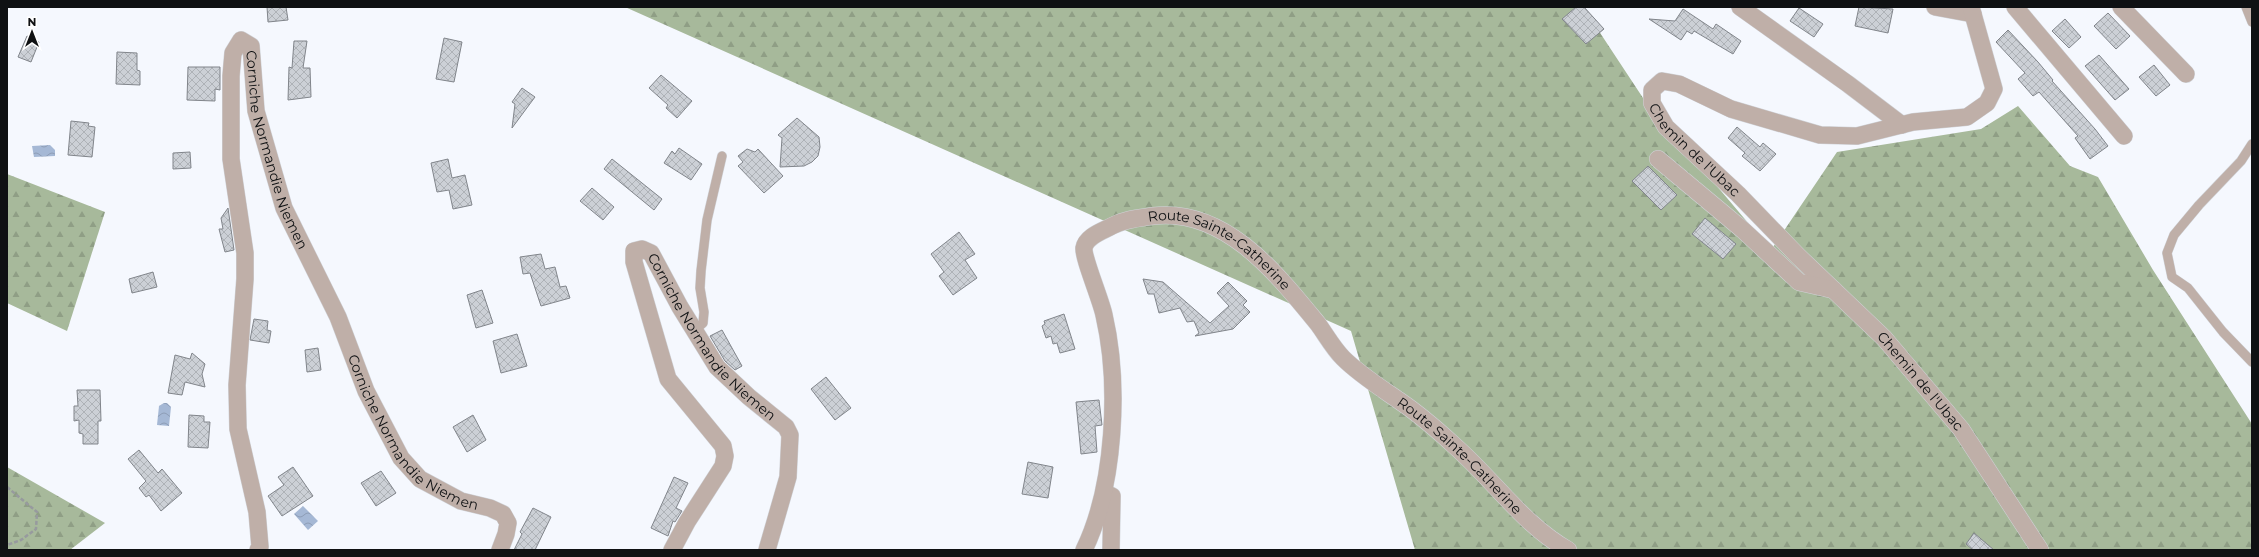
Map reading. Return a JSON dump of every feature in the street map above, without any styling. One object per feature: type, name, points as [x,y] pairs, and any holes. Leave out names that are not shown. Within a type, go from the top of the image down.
[{"type":"street","points":[[1740,7],[1848,84],[1902,125]]},
{"type":"street","points":[[1935,7],[1972,11]]},
{"type":"street","points":[[2015,7],[2124,136]]},
{"type":"street","points":[[2121,7],[2186,74]]},
{"type":"street","name":"Chemin de l'Ubac","points":[[1972,11],[1994,89],[1987,102],[1967,117],[1902,125],[1857,136],[1820,135],[1731,109],[1679,84],[1662,81],[1652,90],[1652,103],[1666,127],[1738,194],[1884,338],[1960,429],[2040,550]]},
{"type":"street","name":"Corniche Normandie Niemen","points":[[258,550],[260,547],[258,512],[238,429],[237,385],[245,279],[245,253],[232,159],[232,76],[233,53],[241,40],[251,46],[256,111],[284,208],[338,317],[370,398],[401,458],[420,479],[460,501],[490,508],[503,514],[508,523],[506,534],[500,550]]},
{"type":"street","points":[[1658,159],[1743,230],[1799,282],[1834,290]]},
{"type":"street","name":"Route Sainte-Catherine","points":[[1084,550],[1104,492],[1113,430],[1112,387],[1105,316],[1096,285],[1084,256],[1084,246],[1089,238],[1119,222],[1164,215],[1189,217],[1219,229],[1258,257],[1318,325],[1342,357],[1413,411],[1458,449],[1533,523],[1568,550]]},
{"type":"street","name":"Corniche Normandie Niemen","points":[[672,550],[687,522],[723,466],[725,456],[723,446],[668,379],[641,293],[634,262],[634,251],[642,250],[651,253],[680,307],[717,367],[749,397],[786,427],[790,435],[788,477],[767,550]]},
{"type":"street","points":[[1104,492],[1112,496],[1111,550]]},
{"type":"lane","points":[[2246,7],[2252,22]]},
{"type":"lane","points":[[2252,144],[2241,161],[2199,205],[2174,236],[2167,253],[2172,277],[2188,288],[2223,332],[2252,362]]},
{"type":"lane","points":[[695,330],[703,323],[704,312],[700,288],[701,271],[707,220],[714,183],[722,156]]},
{"type":"path","points":[[7,487],[37,512],[36,528],[21,540],[7,545]]},
{"type":"green space","points":[[625,7],[1583,7],[1645,101],[1771,250],[1837,152],[1981,129],[2018,106],[2070,166],[2098,177],[2153,270],[2252,424],[2252,550],[1415,550],[1351,331]]},
{"type":"green space","points":[[7,174],[105,212],[67,331],[7,303]]},
{"type":"green space","points":[[7,467],[105,523],[70,550],[7,550]]},
{"type":"water","points":[[50,145],[55,150],[55,156],[34,157],[32,146]]},
{"type":"water","points":[[167,403],[171,407],[169,426],[157,425],[159,406]]},
{"type":"water","points":[[303,506],[318,521],[308,530],[294,514]]},
{"type":"building","points":[[267,7],[286,7],[288,20],[268,22]]},
{"type":"building","points":[[1576,7],[1584,7],[1604,29],[1586,44],[1562,19]]},
{"type":"building","points":[[1859,7],[1893,9],[1888,33],[1855,26]]},
{"type":"building","points":[[1799,8],[1823,24],[1814,37],[1790,21]]},
{"type":"building","points":[[1683,9],[1713,29],[1716,24],[1741,41],[1733,54],[1694,31],[1692,34],[1687,31],[1681,40],[1649,19],[1675,21]]},
{"type":"building","points":[[2108,13],[2130,36],[2116,49],[2094,26]]},
{"type":"building","points":[[2065,19],[2081,37],[2069,48],[2052,31]]},
{"type":"building","points":[[2008,30],[2038,62],[2053,80],[2052,81],[2095,129],[2108,146],[2090,159],[2075,138],[2078,136],[2039,92],[2033,96],[2018,79],[2025,73],[1996,42]]},
{"type":"building","points":[[27,36],[39,42],[31,62],[18,57]]},
{"type":"building","points":[[444,38],[462,42],[454,82],[436,79]]},
{"type":"building","points":[[294,41],[307,41],[303,68],[310,68],[311,97],[288,100],[289,67],[292,68]]},
{"type":"building","points":[[117,52],[137,53],[137,70],[140,71],[140,85],[116,84]]},
{"type":"building","points":[[2099,55],[2129,89],[2115,100],[2085,66]]},
{"type":"building","points":[[2154,65],[2170,85],[2156,96],[2139,77]]},
{"type":"building","points":[[188,67],[220,67],[220,90],[215,89],[215,101],[187,100]]},
{"type":"building","points":[[661,75],[692,101],[677,118],[666,108],[668,105],[649,88]]},
{"type":"building","points":[[522,88],[535,97],[512,128],[515,104],[512,102]]},
{"type":"building","points":[[797,118],[819,137],[820,147],[818,156],[812,162],[804,166],[780,167],[782,138],[778,135]]},
{"type":"building","points":[[71,121],[89,123],[88,126],[95,127],[92,157],[68,155]]},
{"type":"building","points":[[1737,127],[1760,147],[1763,143],[1776,154],[1760,171],[1742,156],[1745,153],[1728,138]]},
{"type":"building","points":[[679,148],[702,164],[691,180],[664,163],[672,151],[675,154]]},
{"type":"building","points":[[747,149],[755,152],[758,149],[783,176],[764,193],[738,166],[743,162],[738,156]]},
{"type":"building","points":[[190,152],[191,168],[173,169],[173,153]]},
{"type":"building","points":[[448,159],[452,178],[465,175],[472,205],[453,209],[449,190],[437,192],[431,163]]},
{"type":"building","points":[[612,159],[662,199],[654,210],[604,169]]},
{"type":"building","points":[[1648,166],[1677,195],[1661,210],[1632,181]]},
{"type":"building","points":[[592,188],[614,207],[603,220],[580,201]]},
{"type":"building","points":[[228,208],[234,250],[225,252],[219,229],[223,229],[221,218]]},
{"type":"building","points":[[1705,218],[1736,244],[1723,259],[1692,234]]},
{"type":"building","points":[[959,232],[975,254],[965,260],[977,278],[953,295],[939,276],[944,272],[931,254]]},
{"type":"building","points":[[541,254],[545,269],[555,267],[560,287],[566,286],[570,298],[541,306],[530,273],[523,274],[520,257]]},
{"type":"building","points":[[153,272],[157,287],[132,293],[129,279]]},
{"type":"building","points":[[1143,279],[1163,282],[1210,323],[1229,306],[1217,293],[1228,282],[1247,301],[1243,305],[1250,312],[1233,329],[1195,336],[1199,333],[1194,321],[1187,322],[1180,308],[1159,313],[1154,294],[1148,294]]},
{"type":"building","points":[[482,290],[493,323],[476,328],[467,295]]},
{"type":"building","points":[[1064,314],[1075,349],[1060,353],[1057,343],[1053,344],[1051,336],[1046,338],[1042,326],[1045,324],[1044,321]]},
{"type":"building","points":[[254,319],[268,321],[267,330],[271,331],[269,343],[250,340]]},
{"type":"building","points":[[722,330],[742,366],[735,370],[725,361],[710,336]]},
{"type":"building","points":[[517,334],[527,366],[501,373],[493,341]]},
{"type":"building","points":[[318,348],[321,370],[307,372],[305,350]]},
{"type":"building","points":[[192,353],[205,364],[202,374],[205,387],[185,382],[182,395],[168,393],[175,355],[190,359]]},
{"type":"building","points":[[826,377],[851,408],[835,420],[811,389]]},
{"type":"building","points":[[77,390],[100,390],[101,421],[98,421],[98,444],[83,444],[83,434],[79,433],[79,420],[74,421],[74,406],[78,406]]},
{"type":"building","points":[[1099,400],[1102,425],[1095,426],[1097,452],[1081,454],[1076,402]]},
{"type":"building","points":[[189,415],[204,416],[204,422],[210,422],[208,448],[188,447]]},
{"type":"building","points":[[473,415],[486,440],[467,452],[453,427]]},
{"type":"building","points":[[139,450],[158,473],[162,469],[182,493],[161,511],[149,495],[146,497],[139,488],[146,481],[128,459]]},
{"type":"building","points":[[1028,462],[1053,467],[1048,498],[1022,494]]},
{"type":"building","points":[[293,467],[313,496],[282,516],[268,496],[284,485],[278,477]]},
{"type":"building","points":[[381,471],[396,493],[376,506],[361,483]]},
{"type":"building","points":[[674,477],[688,483],[676,508],[682,511],[675,522],[673,521],[668,536],[651,528]]},
{"type":"building","points":[[533,508],[551,517],[535,550],[514,550],[522,534],[520,532]]},
{"type":"building","points":[[1974,533],[1994,550],[1973,550],[1966,544]]}]
